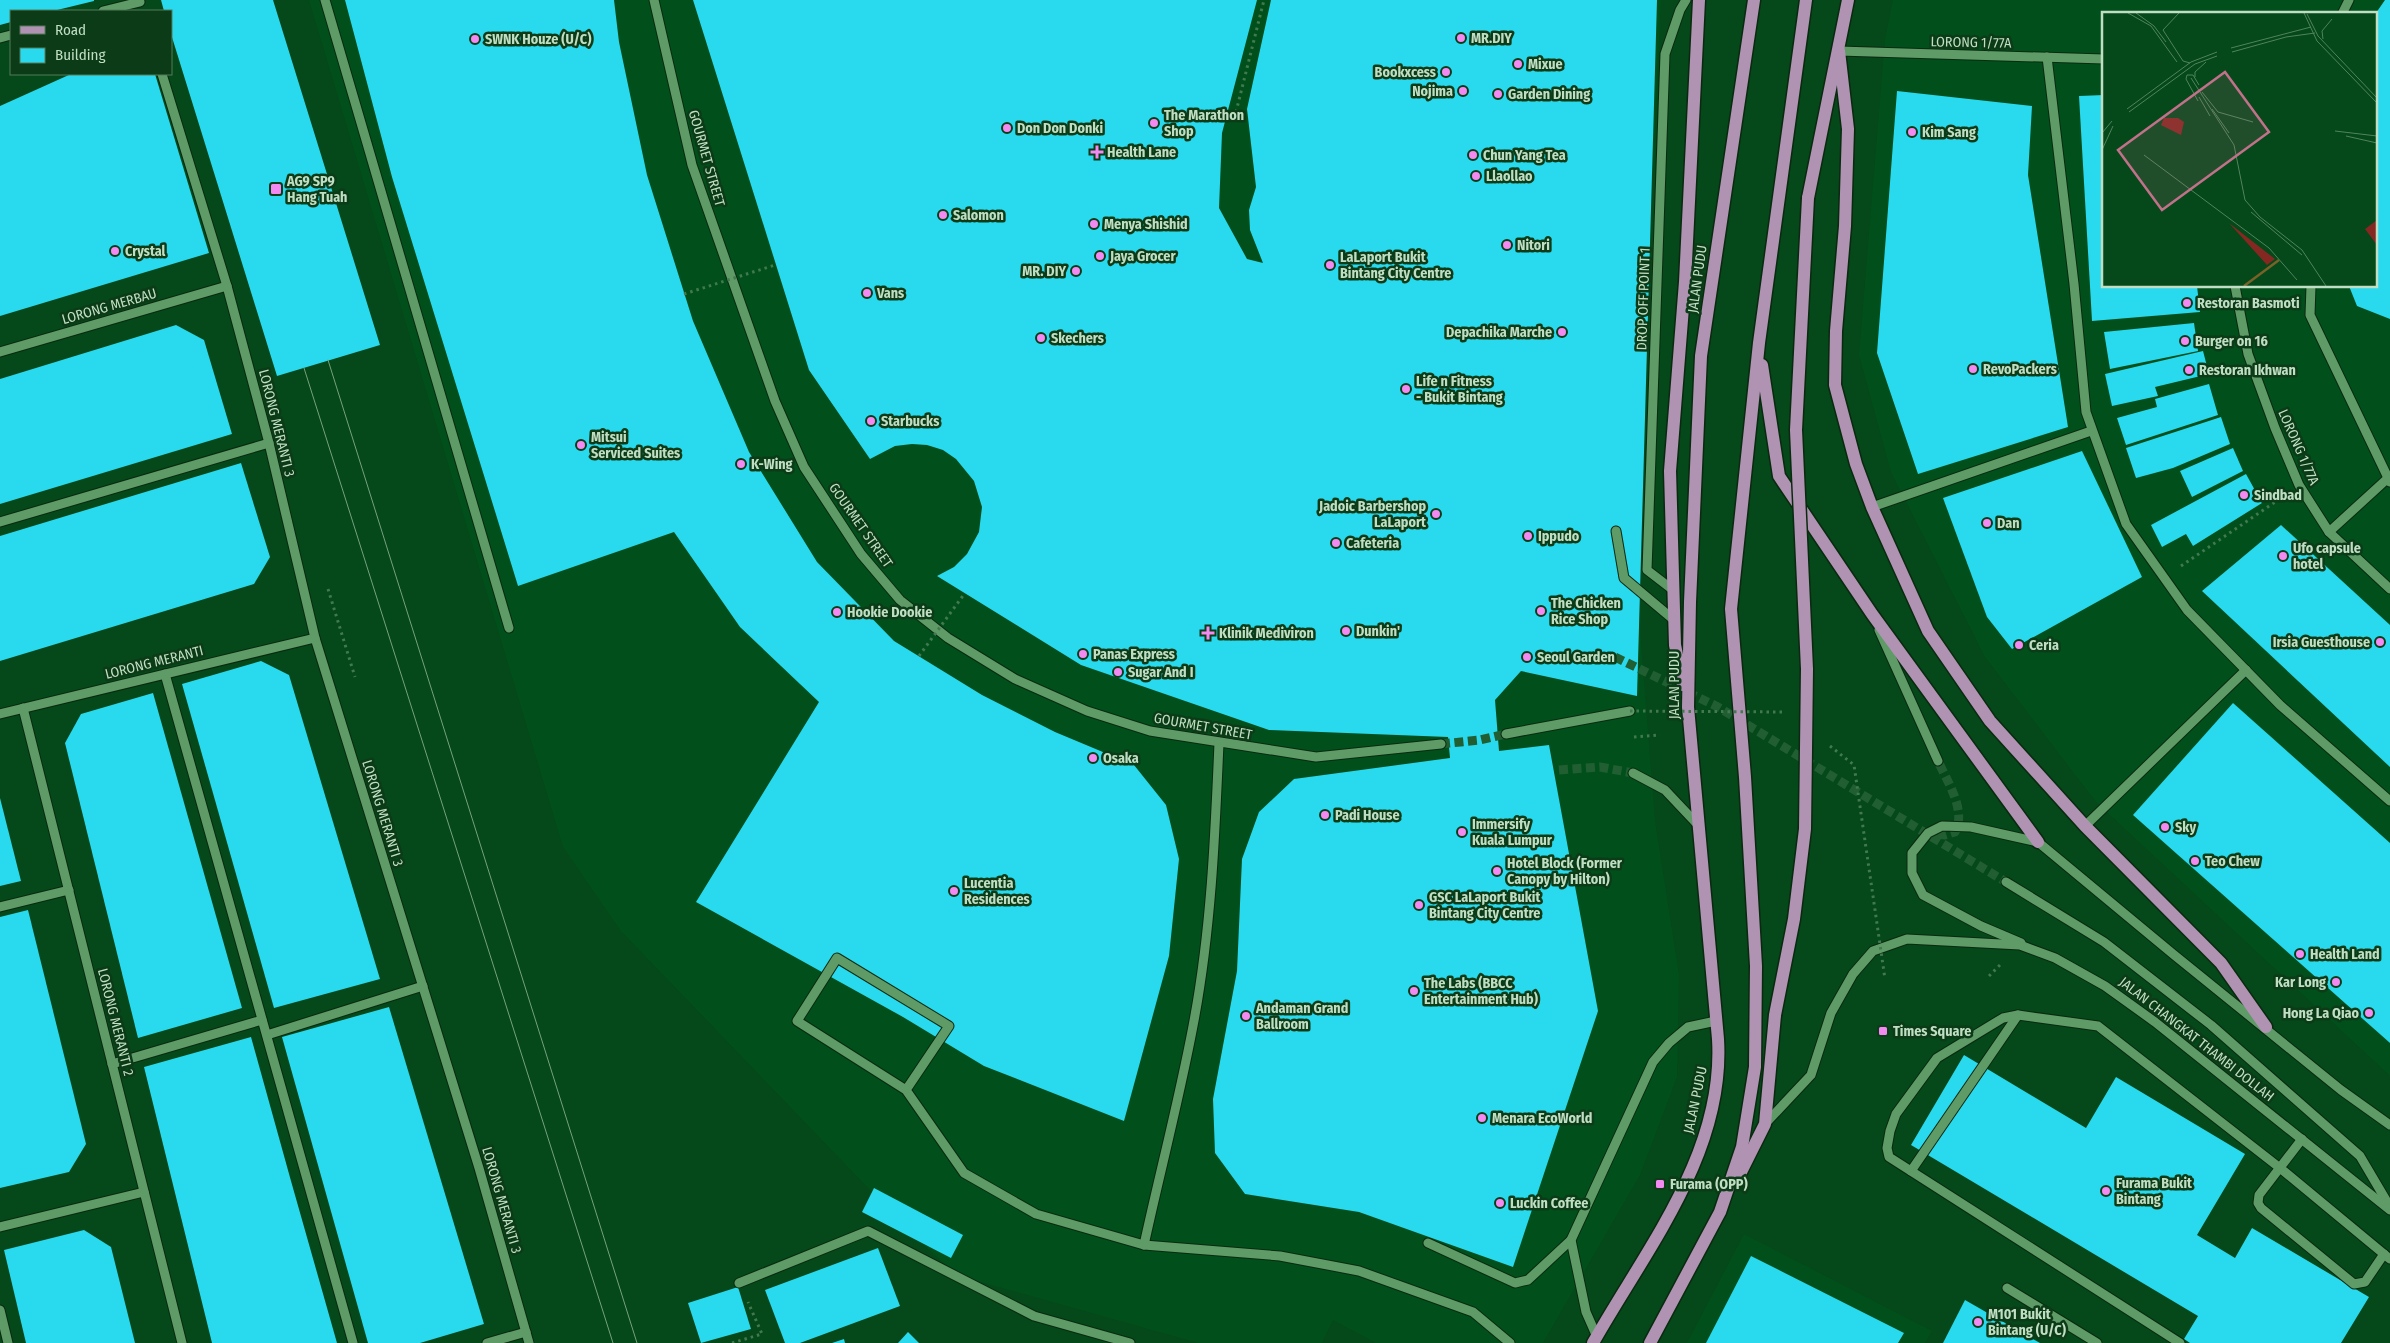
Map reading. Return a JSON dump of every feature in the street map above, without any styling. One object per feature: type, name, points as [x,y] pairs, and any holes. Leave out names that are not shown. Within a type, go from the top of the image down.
[{"type":"main road","points":[[1688,707],[1675,645],[1670,471],[1686,282],[1699,0]]},
{"type":"main road","name":"JALAN PUDU","points":[[1595,1340],[1681,1193],[1699,1152],[1716,1080],[1719,1056],[1688,707],[1690,602],[1701,356],[1754,0]]},
{"type":"main road","points":[[1720,1212],[1742,1148],[1755,1067],[1756,966],[1745,777],[1731,609],[1759,343],[1806,0]]},
{"type":"main road","points":[[1650,1343],[1765,1124],[1775,1015],[1794,919],[1805,829],[1807,669],[1796,430],[1808,198],[1848,0]]},
{"type":"main road","points":[[1838,51],[1848,129],[1845,226],[1836,331],[1836,385],[1856,464],[1872,507],[1928,631],[1990,721],[2085,826],[2221,963],[2266,1027]]},
{"type":"main road","points":[[1759,343],[1771,437],[1779,476],[1872,614],[2038,842]]},
{"type":"street","points":[[325,0],[509,628]]},
{"type":"street","name":"GOURMET STREET","points":[[654,0],[692,165],[775,401],[804,467],[861,554],[900,600],[948,638],[1015,679],[1087,711],[1150,731],[1316,757],[1441,744]]},
{"type":"street","name":"DROP OFF POINT 1","points":[[1673,590],[1647,570],[1665,54],[1680,10],[1686,0]]},
{"type":"street","points":[[2343,12],[2349,0]]},
{"type":"street","points":[[107,10],[140,1]]},
{"type":"street","name":"LORONG 1/77A","points":[[1838,51],[2102,59]]},
{"type":"street","points":[[2047,57],[2074,284],[2086,412],[2126,524],[2187,610],[2280,705],[2390,801]]},
{"type":"street","name":"LORONG MERANTI 3","points":[[162,75],[227,286],[269,443],[315,638],[423,986],[529,1343]]},
{"type":"street","name":"LORONG MERBAU","points":[[0,352],[227,286]]},
{"type":"street","name":"LORONG 1/77A","points":[[2236,288],[2248,354],[2275,428],[2300,485],[2328,532],[2390,589]]},
{"type":"street","points":[[2311,288],[2310,315],[2389,480],[2328,532]]},
{"type":"street","points":[[1872,507],[2092,431]]},
{"type":"street","points":[[0,522],[269,443]]},
{"type":"street","points":[[1616,532],[1624,578],[1674,620]]},
{"type":"street","points":[[1872,614],[1938,761]]},
{"type":"street","name":"LORONG MERANTI","points":[[0,714],[315,638]]},
{"type":"street","points":[[2085,826],[2246,670]]},
{"type":"street","points":[[166,674],[353,1343]]},
{"type":"street","name":"LORONG MERANTI 2","points":[[23,708],[182,1343]]},
{"type":"street","points":[[1506,734],[1630,711]]},
{"type":"street","points":[[1144,1245],[1193,1025],[1206,929],[1215,831],[1219,743]]},
{"type":"street","points":[[1633,773],[1665,790],[1698,826]]},
{"type":"street","points":[[2055,958],[1981,926],[1923,895],[1912,873],[1912,853],[1928,833],[1942,826],[1983,828],[2038,842],[2173,954],[2342,1090],[2390,1126]]},
{"type":"street","points":[[2006,882],[2104,942],[2211,1025],[2360,1156],[2390,1208]]},
{"type":"street","points":[[0,907],[69,890]]},
{"type":"street","name":"JALAN CHANGKAT THAMBI DOLLAH","points":[[1765,1124],[1811,1075],[1832,1013],[1853,974],[1873,951],[1907,939],[2020,945],[2055,958],[2105,986],[2155,1022],[2390,1208]]},
{"type":"street","points":[[906,1090],[949,1026],[838,958],[797,1021],[906,1090],[964,1173],[1036,1214],[1144,1245],[1280,1256],[1359,1271],[1473,1312],[1510,1343]]},
{"type":"street","points":[[267,1035],[423,986]]},
{"type":"street","points":[[2180,1343],[1889,1157],[1887,1148],[1896,1114],[1937,1058],[2002,1018],[2018,1016],[2098,1026],[2280,1168],[2387,1257],[2365,1282],[2354,1284],[2261,1208],[2258,1203],[2259,1195],[2280,1168],[2302,1139]]},
{"type":"street","points":[[1911,1171],[2018,1016]]},
{"type":"street","points":[[112,1064],[262,1020]]},
{"type":"street","points":[[1428,1243],[1515,1283],[1528,1280],[1571,1240],[1653,1062],[1669,1043],[1688,1027],[1716,1021]]},
{"type":"street","points":[[0,1227],[144,1192]]},
{"type":"street","points":[[739,1283],[868,1231],[1034,1316],[1130,1343]]},
{"type":"street","points":[[1571,1240],[1586,1312],[1595,1340]]},
{"type":"street","points":[[2007,1288],[2097,1343]]},
{"type":"street","points":[[0,1310],[8,1343]]},
{"type":"street","points":[[487,1343],[526,1332]]},
{"type":"path","points":[[1236,112],[1264,0]]},
{"type":"path","points":[[684,294],[775,265]]},
{"type":"path","points":[[2164,578],[2300,485]]},
{"type":"path","points":[[919,656],[965,593]]},
{"type":"path","points":[[1634,737],[1660,735]]},
{"type":"path","points":[[732,1343],[762,1334],[739,1283]]},
{"type":"shaded area","points":[[309,0],[1661,0],[1634,554],[1655,821],[1679,975],[1677,1077],[1640,1175],[1543,1343],[1376,1343],[1333,1320],[1322,1343],[1198,1343],[981,1282],[954,1272],[922,1244],[620,930],[563,847]]},
{"type":"shaded area","points":[[1893,0],[2390,0],[2390,1076],[2096,802],[1985,657],[1891,472],[1859,355],[1885,39]]},
{"type":"shaded area","points":[[1744,1234],[1932,1331],[1925,1343],[1687,1343]]},
{"type":"building","points":[[0,0],[94,0],[57,10],[10,10],[10,22],[0,25]]},
{"type":"building","name":"AG9 SP9 Hang Tuah","points":[[161,0],[273,0],[380,345],[277,376],[172,37],[172,10],[164,10]]},
{"type":"building","points":[[345,0],[614,0],[619,42],[647,175],[693,321],[749,452],[817,562],[894,641],[982,695],[1055,732],[1134,765],[1166,805],[1179,859],[1169,956],[1124,1121],[984,1066],[903,1017],[696,902],[819,702],[740,627],[674,532],[518,586],[392,177]]},
{"type":"building","points":[[693,0],[1257,0],[1222,133],[1219,208],[1247,259],[1263,263],[1250,230],[1249,210],[1256,187],[1247,109],[1271,0],[1657,0],[1637,696],[1521,671],[1495,700],[1499,751],[1549,745],[1598,1011],[1513,1267],[1359,1212],[1245,1194],[1215,1153],[1213,1099],[1237,971],[1242,859],[1259,812],[1294,779],[1450,758],[1448,737],[1269,730],[1081,665],[937,576],[954,567],[967,554],[979,532],[982,507],[974,481],[956,459],[943,450],[927,445],[895,446],[870,459],[809,370]]},
{"type":"building","points":[[2385,0],[2390,0],[2390,319],[2357,306],[2350,288],[2378,288],[2377,12]]},
{"type":"building","points":[[69,75],[155,75],[209,253],[0,316],[0,106]]},
{"type":"building","points":[[1897,91],[2032,106],[2028,175],[2068,427],[1918,474],[1877,353]]},
{"type":"building","points":[[2102,95],[2102,288],[2197,288],[2200,312],[2092,321],[2079,96]]},
{"type":"building","points":[[2194,323],[2198,351],[2110,369],[2104,332]]},
{"type":"building","points":[[176,325],[204,340],[232,434],[0,504],[0,379]]},
{"type":"building","points":[[2203,351],[2209,374],[2155,387],[2158,396],[2112,406],[2105,374]]},
{"type":"building","points":[[2209,384],[2218,415],[2126,445],[2117,418],[2157,407],[2155,399]]},
{"type":"building","points":[[2221,417],[2230,444],[2173,468],[2136,478],[2126,448]]},
{"type":"building","points":[[2233,448],[2243,471],[2192,497],[2180,471]]},
{"type":"building","points":[[2082,451],[2142,577],[2012,649],[1987,617],[1943,498]]},
{"type":"building","points":[[241,463],[270,557],[254,584],[0,661],[0,536]]},
{"type":"building","points":[[2246,474],[2262,503],[2193,546],[2186,534],[2162,547],[2151,525]]},
{"type":"building","points":[[2281,525],[2390,625],[2390,767],[2202,591]]},
{"type":"building","points":[[261,661],[289,675],[380,979],[274,1008],[182,684]]},
{"type":"building","points":[[153,693],[242,1008],[138,1038],[65,743],[81,714]]},
{"type":"building","points":[[2233,703],[2390,843],[2390,1043],[2133,815]]},
{"type":"building","points":[[0,798],[21,881],[0,886]]},
{"type":"building","points":[[28,910],[86,1144],[69,1172],[0,1188],[0,917]]},
{"type":"building","points":[[389,1007],[484,1324],[420,1343],[368,1343],[282,1037]]},
{"type":"building","points":[[251,1037],[337,1343],[212,1343],[144,1067]]},
{"type":"building","name":"Furama Bukit Bintang","points":[[1964,1055],[2086,1128],[2116,1077],[2245,1154],[2197,1235],[2235,1258],[2252,1228],[2369,1297],[2341,1343],[2190,1343],[2184,1339],[2198,1316],[1911,1145]]},
{"type":"building","points":[[874,1188],[963,1235],[951,1258],[862,1212]]},
{"type":"building","points":[[84,1230],[111,1247],[135,1343],[26,1343],[4,1250]]},
{"type":"building","points":[[878,1248],[900,1306],[800,1343],[785,1343],[765,1290]]},
{"type":"building","points":[[1751,1256],[1904,1333],[1898,1343],[1706,1343]]},
{"type":"building","points":[[738,1287],[751,1329],[701,1343],[688,1303]]},
{"type":"building","name":"M101 Bukit Bintang (U/C)","points":[[1965,1300],[2040,1343],[1943,1343]]},
{"type":"building","points":[[908,1332],[919,1343],[898,1343]]},
{"type":"building","points":[[844,1339],[845,1343],[832,1343]]},
{"type":"tunnel","points":[[1615,657],[1718,707],[2006,882]]},
{"type":"tunnel","points":[[1441,744],[1480,740],[1506,734]]},
{"type":"tunnel","points":[[1924,833],[1945,835],[1955,832],[1958,824],[1959,815],[1954,796],[1938,761]]},
{"type":"tunnel","points":[[1559,770],[1600,767],[1633,773]]},
{"type":"tram line","points":[[328,360],[637,1343]]},
{"type":"tram line","points":[[304,368],[613,1343]]},
{"type":"place","name":"MR.DIY","points":[[1461,38]]},
{"type":"place","name":"SWNK Houze (U/C)","points":[[475,39]]},
{"type":"place","name":"Mixue","points":[[1518,64]]},
{"type":"place","name":"Bookxcess","points":[[1446,72]]},
{"type":"place","name":"Nojima","points":[[1463,91]]},
{"type":"place","name":"Garden Dining","points":[[1498,94]]},
{"type":"place","name":"The Marathon Shop","points":[[1154,123]]},
{"type":"place","name":"Don Don Donki","points":[[1007,128]]},
{"type":"place","name":"Kim Sang","points":[[1912,132]]},
{"type":"place","name":"Health Lane","points":[[1097,152]]},
{"type":"place","name":"Chun Yang Tea","points":[[1473,155]]},
{"type":"place","name":"Llaollao","points":[[1476,176]]},
{"type":"place","name":"AG9 SP9 Hang Tuah","points":[[276,189]]},
{"type":"place","name":"Salomon","points":[[943,215]]},
{"type":"place","name":"Menya Shishid","points":[[1094,224]]},
{"type":"place","name":"Nitori","points":[[1507,245]]},
{"type":"place","name":"Crystal","points":[[115,251]]},
{"type":"place","name":"Jaya Grocer","points":[[1100,256]]},
{"type":"place","name":"LaLaport Bukit Bintang City Centre","points":[[1330,265]]},
{"type":"place","name":"MR. DIY","points":[[1076,271]]},
{"type":"place","name":"Vans","points":[[867,293]]},
{"type":"place","name":"Restoran Basmoti","points":[[2187,303]]},
{"type":"place","name":"Depachika Marche","points":[[1562,332]]},
{"type":"place","name":"Skechers","points":[[1041,338]]},
{"type":"place","name":"Burger on 16","points":[[2185,341]]},
{"type":"place","name":"RevoPackers","points":[[1973,369]]},
{"type":"place","name":"Restoran Ikhwan","points":[[2189,370]]},
{"type":"place","name":"Life n Fitness - Bukit Bintang","points":[[1406,389]]},
{"type":"place","name":"Starbucks","points":[[871,421]]},
{"type":"place","name":"Mitsui Serviced Suites","points":[[581,445]]},
{"type":"place","name":"K-Wing","points":[[741,464]]},
{"type":"place","name":"Sindbad","points":[[2244,495]]},
{"type":"place","name":"Jadoic Barbershop LaLaport","points":[[1436,514]]},
{"type":"place","name":"Dan","points":[[1987,523]]},
{"type":"place","name":"Ippudo","points":[[1528,536]]},
{"type":"place","name":"Cafeteria","points":[[1336,543]]},
{"type":"place","name":"Ufo capsule hotel","points":[[2283,556]]},
{"type":"place","name":"The Chicken Rice Shop","points":[[1541,611]]},
{"type":"place","name":"Hookie Dookie","points":[[837,612]]},
{"type":"place","name":"Dunkin'","points":[[1346,631]]},
{"type":"place","name":"Klinik Mediviron","points":[[1208,633]]},
{"type":"place","name":"Irsia Guesthouse","points":[[2380,642]]},
{"type":"place","name":"Ceria","points":[[2019,645]]},
{"type":"place","name":"Panas Express","points":[[1083,654]]},
{"type":"place","name":"Seoul Garden","points":[[1527,657]]},
{"type":"place","name":"Sugar And I","points":[[1118,672]]},
{"type":"place","name":"Osaka","points":[[1093,758]]},
{"type":"place","name":"Padi House","points":[[1325,815]]},
{"type":"place","name":"Sky","points":[[2165,827]]},
{"type":"place","name":"Immersify Kuala Lumpur","points":[[1462,832]]},
{"type":"place","name":"Teo Chew","points":[[2195,861]]},
{"type":"place","name":"Hotel Block (Former Canopy by Hilton)","points":[[1497,871]]},
{"type":"place","name":"Lucentia Residences","points":[[954,891]]},
{"type":"place","name":"GSC LaLaport Bukit Bintang City Centre","points":[[1419,905]]},
{"type":"place","name":"Health Land","points":[[2300,954]]},
{"type":"place","name":"Kar Long","points":[[2336,982]]},
{"type":"place","name":"The Labs (BBCC Entertainment Hub)","points":[[1414,991]]},
{"type":"place","name":"Hong La Qiao","points":[[2369,1013]]},
{"type":"place","name":"Andaman Grand Ballroom","points":[[1246,1016]]},
{"type":"place","name":"Times Square","points":[[1883,1031]]},
{"type":"place","name":"Menara EcoWorld","points":[[1482,1118]]},
{"type":"place","name":"Furama (OPP)","points":[[1660,1184]]},
{"type":"place","name":"Furama Bukit Bintang","points":[[2106,1191]]},
{"type":"place","name":"Luckin Coffee","points":[[1500,1203]]},
{"type":"place","name":"M101 Bukit Bintang (U/C)","points":[[1978,1322]]}]
